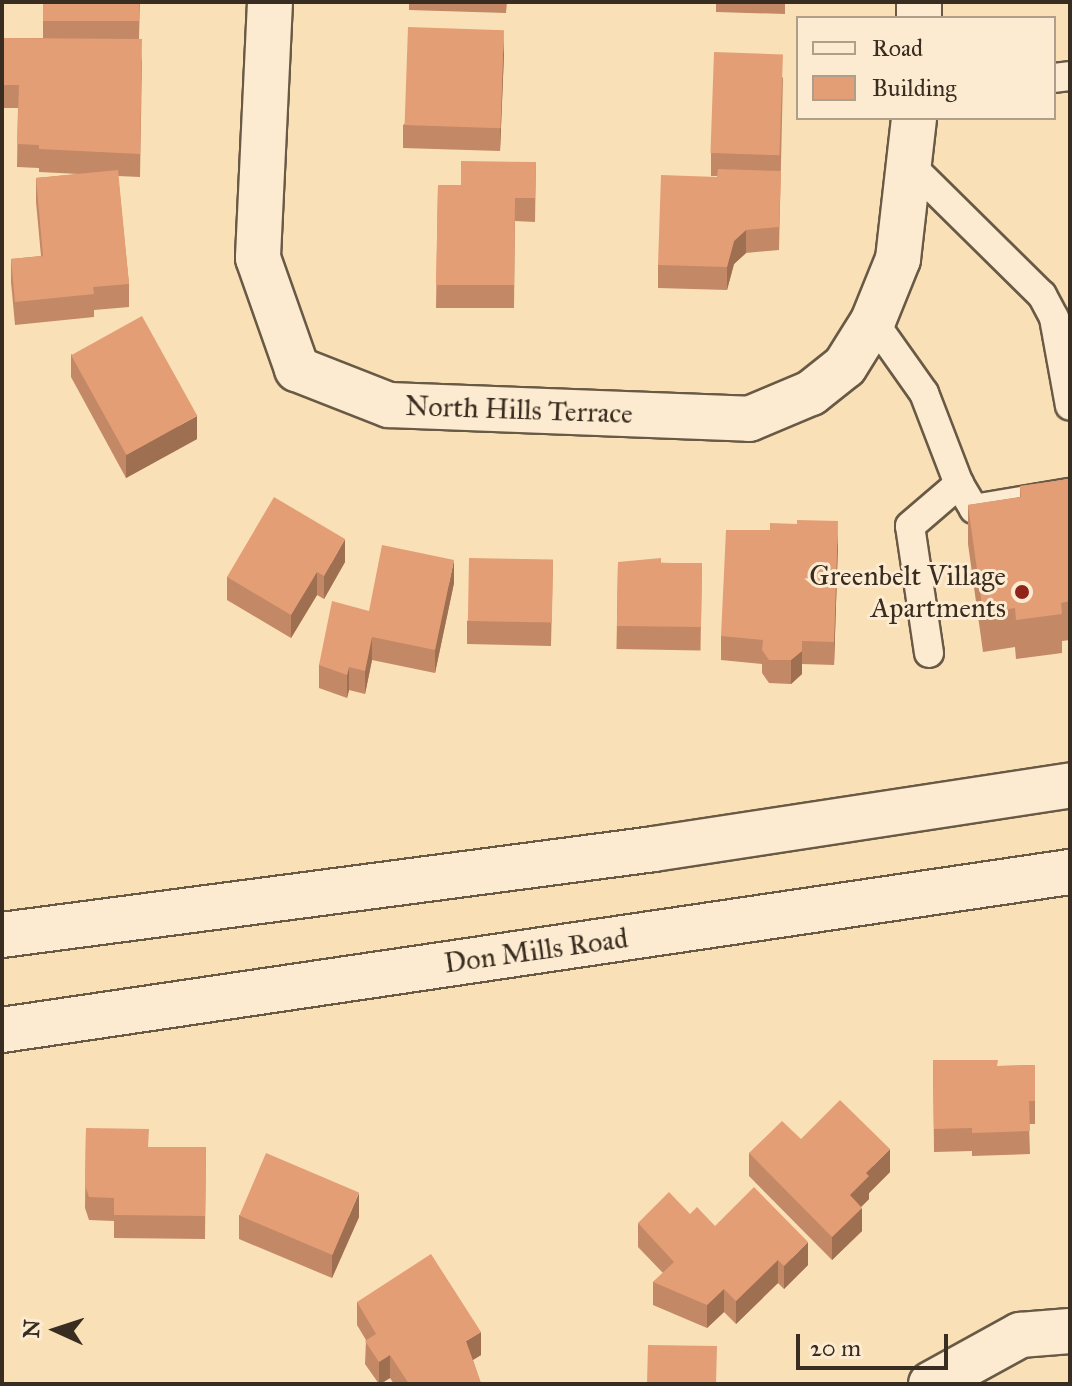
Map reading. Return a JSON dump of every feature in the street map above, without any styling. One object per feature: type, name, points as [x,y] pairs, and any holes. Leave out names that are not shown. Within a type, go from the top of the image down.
[{"type":"main road","name":"North Hills Terrace","points":[[270,2],[258,258],[297,369],[389,405],[749,419],[811,393],[845,366],[873,321],[898,259],[914,120]]},
{"type":"main road","points":[[2,935],[654,849],[1070,785]]},
{"type":"main road","name":"Don Mills Road","points":[[2,1030],[1070,872]]},
{"type":"main road","points":[[931,1384],[1020,1335],[1070,1331]]},
{"type":"lane","points":[[911,166],[1042,295],[1054,318],[1070,406]]},
{"type":"lane","points":[[873,321],[924,393],[959,484],[974,509],[1070,493]]},
{"type":"lane","points":[[929,653],[910,526],[959,484]]},
{"type":"building","points":[[43,2],[139,2],[139,21],[43,21]]},
{"type":"building","points":[[408,27],[504,30],[501,128],[405,125]]},
{"type":"building","points":[[2,38],[142,39],[140,154],[39,149],[39,145],[17,144],[19,85],[2,85]]},
{"type":"building","points":[[714,52],[783,54],[779,155],[710,153]]},
{"type":"building","points":[[461,161],[536,162],[535,198],[515,198],[514,285],[436,285],[438,185],[461,185]]},
{"type":"building","points":[[718,169],[781,171],[779,227],[746,230],[734,241],[727,267],[658,265],[661,175],[717,177]]},
{"type":"building","points":[[118,170],[129,284],[93,287],[94,294],[15,302],[11,259],[43,256],[36,178]]},
{"type":"building","points":[[142,316],[197,416],[126,455],[71,355]]},
{"type":"building","name":"Greenbelt Village Apartments","points":[[1070,479],[1070,601],[1061,603],[1062,614],[1016,620],[1015,608],[983,613],[968,505],[1021,497],[1020,486]]},
{"type":"building","points":[[274,497],[345,539],[324,576],[317,572],[291,615],[227,577]]},
{"type":"building","points":[[797,520],[838,521],[834,642],[802,641],[802,651],[791,660],[769,660],[762,650],[763,640],[721,636],[726,530],[770,530],[770,523],[797,524]]},
{"type":"building","points":[[382,545],[454,560],[435,650],[372,637],[365,671],[349,667],[347,675],[319,665],[332,601],[369,611]]},
{"type":"building","points":[[469,558],[553,559],[552,622],[468,621]]},
{"type":"building","points":[[661,558],[661,563],[702,563],[701,627],[617,626],[618,562]]},
{"type":"building","points":[[933,1060],[998,1060],[997,1066],[1035,1065],[1035,1101],[1029,1101],[1030,1131],[972,1133],[972,1128],[934,1129]]},
{"type":"building","points":[[840,1100],[890,1149],[850,1195],[862,1208],[832,1237],[749,1153],[782,1121],[801,1139]]},
{"type":"building","points":[[86,1128],[149,1129],[148,1147],[206,1147],[205,1216],[114,1215],[114,1198],[89,1197],[85,1185]]},
{"type":"building","points":[[266,1153],[359,1192],[332,1255],[239,1216]]},
{"type":"building","points":[[754,1187],[808,1242],[784,1266],[778,1260],[736,1301],[724,1289],[707,1305],[653,1282],[674,1262],[638,1223],[669,1192],[690,1214],[697,1207],[715,1226]]},
{"type":"building","points":[[431,1254],[481,1332],[466,1341],[481,1383],[409,1384],[390,1355],[379,1362],[365,1341],[376,1334],[357,1302]]},
{"type":"building","points":[[648,1345],[717,1346],[716,1383],[728,1384],[647,1384]]},
{"type":"place","name":"Greenbelt Village Apartments","points":[[1022,592]]}]
